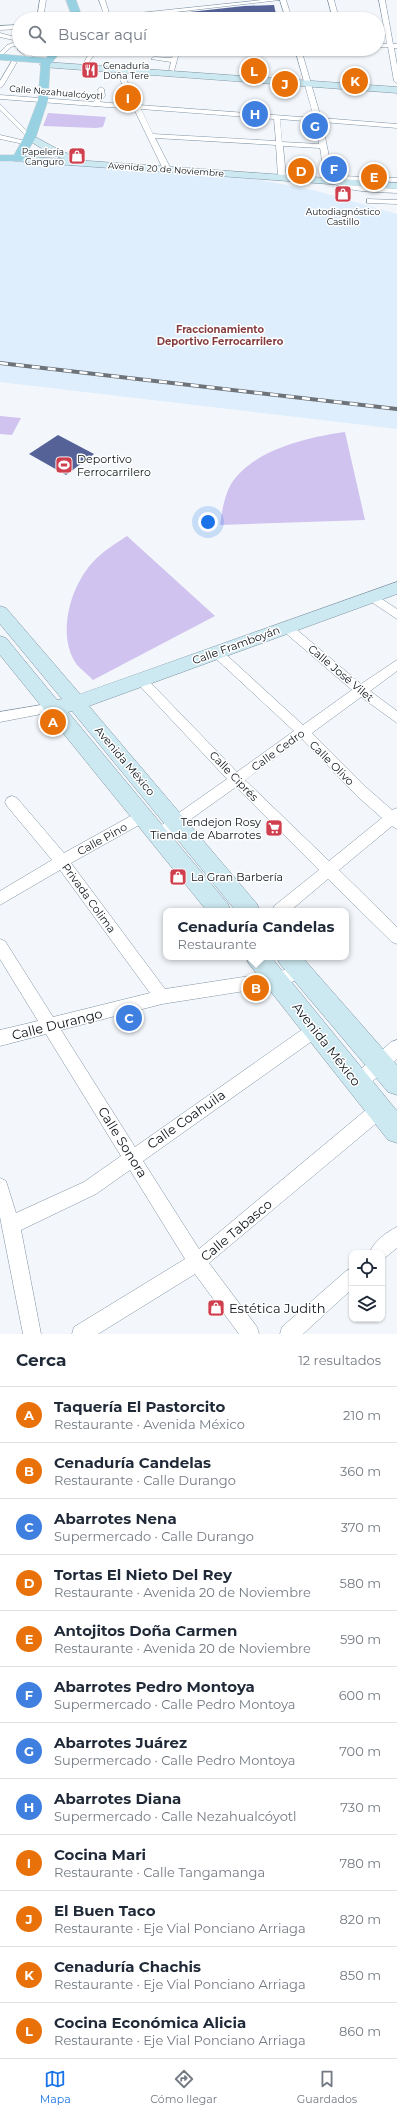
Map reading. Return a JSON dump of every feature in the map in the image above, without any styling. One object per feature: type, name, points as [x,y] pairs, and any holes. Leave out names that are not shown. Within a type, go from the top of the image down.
[{"type":"main road","points":[[71,0],[75,12]]},
{"type":"main road","points":[[0,56],[119,71],[397,86]]},
{"type":"main road","points":[[18,159],[29,140],[43,100],[47,63],[52,56]]},
{"type":"main road","points":[[0,61],[86,64],[172,70],[397,90]]},
{"type":"main road","name":"Avenida 20 de Noviembre","points":[[29,140],[68,157],[166,167]]},
{"type":"main road","name":"Avenida 20 de Noviembre","points":[[0,158],[334,178],[397,185]]},
{"type":"main road","name":"Calle Framboyán","points":[[53,708],[76,703],[371,596],[397,588]]},
{"type":"main road","name":"Avenida México","points":[[0,612],[247,908]]},
{"type":"main road","name":"Avenida México","points":[[0,643],[218,908]]},
{"type":"main road","name":"Avenida México","points":[[260,960],[397,1131]]},
{"type":"main road","points":[[295,965],[397,1083]]},
{"type":"street","points":[[41,12],[43,0]]},
{"type":"street","points":[[102,0],[106,12]]},
{"type":"street","points":[[145,12],[175,7],[277,0]]},
{"type":"street","points":[[283,0],[287,12]]},
{"type":"street","points":[[331,0],[334,12]]},
{"type":"street","points":[[382,0],[394,46],[397,81]]},
{"type":"street","points":[[0,28],[12,27]]},
{"type":"street","points":[[0,35],[12,41]]},
{"type":"street","points":[[0,56],[12,46]]},
{"type":"street","points":[[86,64],[91,56]]},
{"type":"street","points":[[172,70],[175,56]]},
{"type":"street","points":[[300,56],[334,178]]},
{"type":"street","points":[[154,59],[174,60]]},
{"type":"street","points":[[1,84],[14,62]]},
{"type":"street","points":[[119,71],[166,167]]},
{"type":"street","points":[[95,104],[102,96],[101,89]]},
{"type":"street","name":"Calle Nezahualcóyotl","points":[[0,97],[397,126]]},
{"type":"street","points":[[0,106],[29,140]]},
{"type":"street","points":[[277,118],[282,175]]},
{"type":"street","points":[[152,136],[324,146]]},
{"type":"street","points":[[0,137],[29,140]]},
{"type":"street","name":"Avenida 20 de Noviembre","points":[[334,178],[397,180]]},
{"type":"street","name":"Avenida 20 de Noviembre","points":[[334,178],[350,187],[397,191]]},
{"type":"street","points":[[370,201],[397,202]]},
{"type":"street","points":[[371,596],[397,615]]},
{"type":"street","name":"Calle José Vilet","points":[[286,627],[361,691],[397,718]]},
{"type":"street","name":"Calle Olivo","points":[[216,652],[303,732],[362,792],[395,818]]},
{"type":"street","name":"Calle Cedro","points":[[158,835],[177,823],[397,665]]},
{"type":"street","name":"Calle Ciprés","points":[[141,680],[237,780],[397,937]]},
{"type":"street","points":[[0,716],[53,708]]},
{"type":"street","name":"Privada Colima","points":[[12,802],[62,861],[162,998]]},
{"type":"street","name":"Calle Pino","points":[[0,899],[62,861],[143,816]]},
{"type":"street","points":[[283,908],[328,870],[395,818]]},
{"type":"street","name":"Calle Sonora","points":[[0,946],[198,1262],[250,1334]]},
{"type":"street","name":"Calle Durango","points":[[0,1038],[51,1027],[162,998],[276,979],[295,965]]},
{"type":"street","name":"Calle Coahuila","points":[[11,1225],[90,1188],[132,1157],[316,1030]]},
{"type":"street","points":[[358,1083],[397,1048]]},
{"type":"street","name":"Calle Tabasco","points":[[81,1334],[198,1262],[379,1110]]},
{"type":"street","points":[[0,1187],[11,1225],[32,1334]]},
{"type":"street","points":[[381,1250],[397,1236]]},
{"type":"street","points":[[289,1334],[349,1279]]},
{"type":"shaded area","points":[[48,113],[106,117],[103,127],[96,128],[43,126]]},
{"type":"shaded area","points":[[0,160],[243,177],[313,190],[397,214],[397,429],[0,382]]},
{"type":"shaded area","points":[[0,416],[21,418],[12,435],[0,434]]},
{"type":"shaded area","points":[[345,432],[365,520],[220,525],[225,499],[231,484],[240,472],[252,462],[282,447],[315,437]]},
{"type":"shaded area","points":[[127,536],[215,616],[93,680],[77,665],[71,653],[67,640],[68,612],[72,597],[85,572],[101,554]]},
{"type":"building","points":[[274,5],[276,12],[189,12],[244,6]]},
{"type":"building","name":"Deportivo Ferrocarrilero","points":[[58,435],[94,454],[66,475],[29,454]]},
{"type":"railway","points":[[0,363],[397,409]]},
{"type":"place","name":"Cenaduría Doña Tere","points":[[90,70]]},
{"type":"place","name":"Cocina Económica Alicia","points":[[254,71]]},
{"type":"place","name":"Cenaduría Chachis","points":[[355,81]]},
{"type":"place","name":"El Buen Taco","points":[[285,84]]},
{"type":"place","name":"Cocina Mari","points":[[128,98]]},
{"type":"place","name":"Abarrotes Diana","points":[[255,114]]},
{"type":"place","name":"Abarrotes Juárez","points":[[315,126]]},
{"type":"place","name":"Papelería Canguro","points":[[77,156]]},
{"type":"place","name":"Abarrotes Pedro Montoya","points":[[334,169]]},
{"type":"place","name":"Tortas El Nieto Del Rey","points":[[301,171]]},
{"type":"place","name":"Antojitos Doña Carmen","points":[[374,177]]},
{"type":"place","name":"Autodiagnóstico Castillo","points":[[343,194]]},
{"type":"place","name":"Deportivo Ferrocarrilero","points":[[64,465]]},
{"type":"place","name":"Taquería El Pastorcito","points":[[53,722]]},
{"type":"place","name":"Tendejon Rosy Tienda de Abarrotes","points":[[274,828]]},
{"type":"place","name":"La Gran Barbería","points":[[178,877]]},
{"type":"place","name":"Cenaduría Candelas","points":[[256,988]]},
{"type":"place","name":"Abarrotes Nena","points":[[129,1018]]},
{"type":"place","name":"Estética Judith","points":[[216,1308]]},
{"type":"district","name":"Fraccionamiento Deportivo Ferrocarrilero","points":[[220,334]]}]
